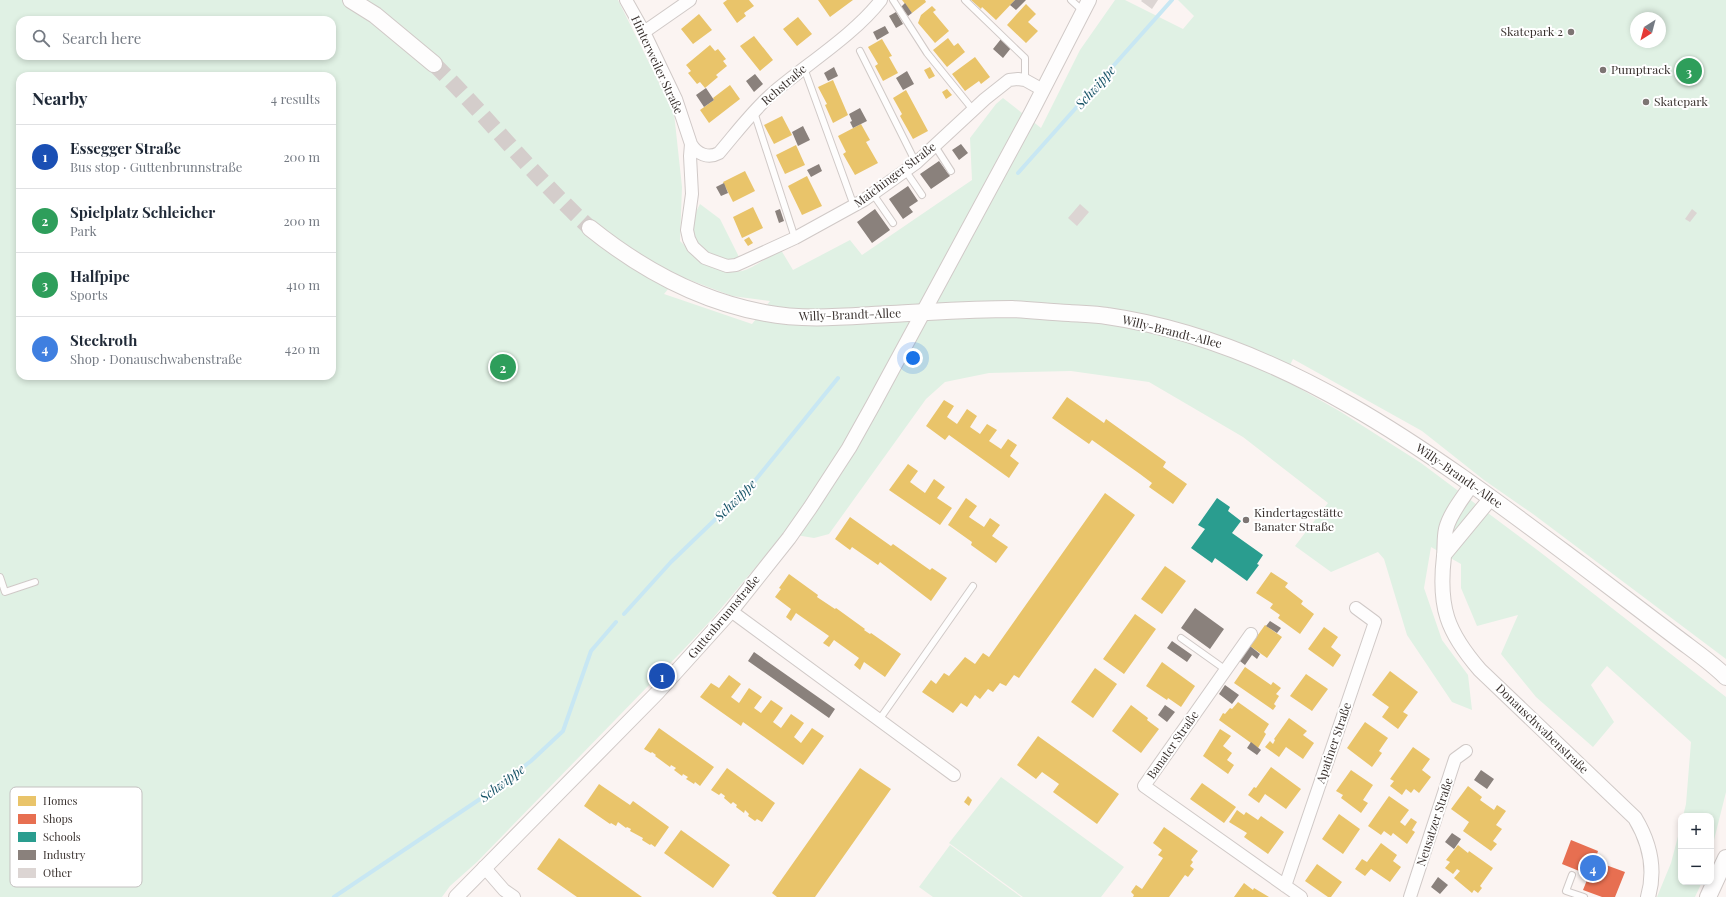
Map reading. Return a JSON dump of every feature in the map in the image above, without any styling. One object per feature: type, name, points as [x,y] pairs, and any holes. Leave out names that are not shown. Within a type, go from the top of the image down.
[{"type":"main road","points":[[351,0],[375,15],[434,64]]},
{"type":"main road","name":"Willy-Brandt-Allee","points":[[590,228],[633,260],[663,278],[734,306],[765,313],[794,317],[833,317],[1015,309],[1106,316],[1192,335],[1226,345],[1300,378],[1402,437],[1472,484],[1725,675]]},
{"type":"main road","points":[[1708,897],[1726,858]]},
{"type":"street","name":"Hinterweiler Straße","points":[[626,0],[644,32],[676,99],[690,144],[692,194],[687,230],[689,240],[693,247],[706,258],[728,266],[736,265]]},
{"type":"street","points":[[644,32],[690,0]]},
{"type":"street","name":"Rehstraße","points":[[690,144],[700,154],[714,156],[719,153],[754,112],[773,93],[870,13],[881,0]]},
{"type":"street","points":[[922,313],[1043,90],[1086,6]]},
{"type":"street","name":"Maichinger Straße","points":[[736,265],[795,238],[873,194],[916,163],[974,111],[985,99],[1009,80],[1025,80]]},
{"type":"street","points":[[1025,80],[1043,90]]},
{"type":"street","name":"Guttenbrunnstraße","points":[[456,897],[666,684],[731,612],[789,538],[849,448],[922,313]]},
{"type":"street","name":"Donauschwabenstraße","points":[[1472,484],[1446,528],[1441,577],[1443,598],[1448,620],[1454,636],[1465,653],[1480,670],[1635,818],[1644,833],[1650,852],[1652,870],[1648,897]]},
{"type":"street","points":[[1444,555],[1491,498]]},
{"type":"street","name":"Apatiner Straße","points":[[1292,893],[1375,622],[1356,608]]},
{"type":"street","points":[[731,612],[954,775]]},
{"type":"street","name":"Banater Straße","points":[[1251,634],[1144,786],[1292,893]]},
{"type":"street","name":"Neusatzer Straße","points":[[1410,897],[1455,759],[1466,751]]},
{"type":"street","points":[[484,867],[504,890],[514,897]]},
{"type":"lane","points":[[893,0],[927,53],[974,111]]},
{"type":"lane","points":[[965,0],[1025,58],[1025,80]]},
{"type":"lane","points":[[1071,0],[1086,6]]},
{"type":"lane","points":[[860,51],[916,163]]},
{"type":"lane","points":[[804,68],[854,206]]},
{"type":"lane","points":[[754,112],[795,238]]},
{"type":"lane","points":[[935,146],[951,171]]},
{"type":"lane","points":[[905,170],[922,195]]},
{"type":"lane","points":[[873,194],[893,223]]},
{"type":"lane","points":[[0,577],[5,592],[35,582]]},
{"type":"lane","points":[[879,720],[973,586]]},
{"type":"lane","points":[[1181,638],[1226,670]]},
{"type":"lane","points":[[1572,875],[1566,891],[1584,897]]},
{"type":"green space","points":[[0,0],[618,0],[674,113],[682,187],[680,241],[693,253],[716,267],[725,270],[742,271],[756,265],[781,250],[793,270],[850,240],[862,255],[972,180],[970,138],[996,104],[1003,98],[1041,128],[1080,50],[1115,0],[1125,0],[1183,29],[1194,16],[1178,0],[1726,0],[1726,659],[1533,514],[1484,480],[1422,431],[1293,359],[1283,379],[1341,412],[1421,463],[1540,552],[1726,697],[1726,792],[1714,840],[1714,813],[1684,813],[1686,804],[1691,742],[1607,666],[1591,685],[1614,722],[1593,747],[1536,697],[1501,654],[1518,615],[1477,626],[1461,588],[1461,564],[1431,547],[1424,588],[1442,640],[1468,675],[1472,710],[1452,702],[1407,635],[1384,559],[1378,552],[1331,572],[1295,546],[1328,503],[1243,437],[1149,382],[1071,371],[989,373],[945,382],[926,399],[829,534],[814,538],[784,533],[713,618],[685,648],[477,862],[450,886],[442,897],[0,897]],"holes":[[[679,276],[732,296],[770,301],[752,324],[664,294]]]},
{"type":"green space","points":[[700,204],[720,219],[740,259],[718,261],[702,249],[695,241],[692,230],[694,219]]},
{"type":"green space","points":[[1001,777],[1124,867],[1101,897],[1023,897],[949,843]]},
{"type":"green space","points":[[1678,836],[1678,885],[1701,885],[1695,897],[1657,897],[1671,863]]},
{"type":"green space","points":[[950,845],[1021,897],[933,897],[919,887]]},
{"type":"building: Homes","points":[[727,0],[749,0],[754,6],[744,13],[746,16],[737,23],[723,3]]},
{"type":"building: Homes","points":[[818,0],[853,0],[830,17]]},
{"type":"building: Homes","points":[[902,0],[925,0],[926,2],[912,13]]},
{"type":"building: Homes","points":[[971,0],[1015,0],[996,20],[982,7],[981,9]]},
{"type":"building: Homes","points":[[1026,4],[1036,14],[1028,22],[1038,31],[1026,43],[1007,25]]},
{"type":"building: Homes","points":[[932,6],[936,10],[933,12],[949,31],[935,43],[918,23],[921,15]]},
{"type":"building: Homes","points":[[699,14],[712,30],[693,44],[681,29]]},
{"type":"building: Homes","points":[[798,17],[812,34],[797,46],[783,29]]},
{"type":"building: Homes","points":[[754,36],[773,60],[760,71],[740,46]]},
{"type":"building: Homes","points":[[948,38],[954,46],[958,43],[965,52],[947,67],[933,50]]},
{"type":"building: Homes","points":[[882,39],[892,56],[889,57],[898,73],[883,81],[875,66],[878,64],[868,47]]},
{"type":"building: Homes","points":[[710,45],[715,51],[718,49],[726,59],[723,61],[727,66],[716,75],[718,77],[705,88],[700,82],[697,84],[688,73],[691,71],[686,65]]},
{"type":"building: Homes","points":[[975,57],[990,77],[981,84],[979,81],[965,91],[952,74]]},
{"type":"building: Homes","points":[[930,67],[935,76],[929,79],[924,70]]},
{"type":"building: Homes","points":[[833,80],[848,115],[833,123],[825,105],[827,104],[818,87]]},
{"type":"building: Homes","points":[[730,85],[740,99],[709,123],[700,110],[714,100],[713,98]]},
{"type":"building: Homes","points":[[947,89],[952,95],[946,99],[942,92]]},
{"type":"building: Homes","points":[[906,90],[928,131],[913,139],[900,116],[902,114],[893,98]]},
{"type":"building: Homes","points":[[782,116],[792,135],[774,144],[764,125]]},
{"type":"building: Homes","points":[[861,124],[870,140],[866,142],[878,163],[855,175],[843,154],[846,152],[838,136]]},
{"type":"building: Homes","points":[[796,145],[805,165],[785,174],[776,155]]},
{"type":"building: Homes","points":[[745,171],[755,191],[733,202],[723,182]]},
{"type":"building: Homes","points":[[807,176],[822,206],[802,215],[788,186]]},
{"type":"building: Homes","points":[[753,207],[763,228],[742,238],[733,217]]},
{"type":"building: Homes","points":[[749,237],[753,243],[748,246],[744,240]]},
{"type":"building: Homes","points":[[1067,397],[1104,423],[1106,419],[1166,462],[1163,467],[1187,484],[1173,504],[1149,487],[1152,483],[1140,474],[1092,440],[1089,444],[1052,418]]},
{"type":"building: Homes","points":[[944,400],[954,406],[947,417],[957,424],[967,409],[977,416],[970,427],[980,434],[987,424],[997,430],[989,441],[1001,449],[1008,439],[1017,445],[1010,456],[1019,463],[1009,478],[949,435],[945,440],[926,426]]},
{"type":"building: Homes","points":[[908,464],[918,471],[910,482],[925,493],[934,479],[945,487],[937,498],[952,508],[940,525],[889,490]]},
{"type":"building: Homes","points":[[1105,493],[1135,515],[1019,678],[1014,675],[1006,686],[1000,683],[993,692],[988,689],[980,699],[975,695],[967,707],[961,703],[953,713],[922,692],[931,680],[936,684],[944,673],[949,676],[965,657],[975,664],[983,653],[989,657]]},
{"type":"building: Homes","points":[[966,498],[977,506],[969,517],[984,527],[990,518],[1000,525],[992,536],[1008,547],[996,563],[971,545],[972,542],[948,525]]},
{"type":"building: Homes","points":[[850,517],[891,546],[893,544],[930,570],[932,568],[947,578],[931,601],[880,562],[878,565],[852,547],[850,550],[835,539]]},
{"type":"building: Homes","points":[[1165,566],[1186,581],[1162,614],[1141,599]]},
{"type":"building: Homes","points":[[1271,572],[1288,583],[1285,587],[1303,601],[1301,604],[1314,614],[1300,634],[1278,618],[1280,615],[1270,608],[1273,604],[1256,593]]},
{"type":"building: Homes","points":[[789,574],[818,595],[817,597],[835,609],[836,608],[865,629],[864,630],[870,634],[871,633],[901,654],[885,677],[864,662],[860,670],[854,665],[859,658],[834,640],[829,647],[823,643],[829,636],[796,613],[791,621],[786,617],[791,609],[775,597],[781,589],[779,588]]},
{"type":"building: Homes","points":[[1135,614],[1156,629],[1124,674],[1103,659]]},
{"type":"building: Homes","points":[[1265,625],[1282,637],[1267,658],[1250,646]]},
{"type":"building: Homes","points":[[1324,627],[1338,637],[1331,647],[1341,655],[1333,667],[1308,649]]},
{"type":"building: Homes","points":[[1162,662],[1195,686],[1181,707],[1168,698],[1167,700],[1146,686]]},
{"type":"building: Homes","points":[[1245,667],[1271,685],[1273,682],[1281,688],[1276,694],[1279,696],[1274,704],[1276,706],[1273,710],[1234,683]]},
{"type":"building: Homes","points":[[1095,668],[1117,684],[1093,718],[1071,702]]},
{"type":"building: Homes","points":[[1390,671],[1418,692],[1403,712],[1408,715],[1398,729],[1382,717],[1389,707],[1372,695]]},
{"type":"building: Homes","points":[[1306,674],[1328,689],[1312,711],[1290,696]]},
{"type":"building: Homes","points":[[729,675],[741,684],[731,697],[739,703],[749,688],[762,697],[754,708],[761,713],[771,700],[783,708],[773,722],[781,728],[791,714],[804,723],[794,737],[801,743],[812,728],[824,736],[803,765],[743,722],[741,726],[700,697],[711,683],[719,688]]},
{"type":"building: Homes","points":[[1238,702],[1269,724],[1264,732],[1266,734],[1258,748],[1219,720],[1223,713],[1225,714],[1230,708],[1232,709]]},
{"type":"building: Homes","points":[[1131,705],[1159,729],[1141,753],[1112,731]]},
{"type":"building: Homes","points":[[1289,718],[1307,731],[1303,735],[1314,743],[1303,759],[1286,747],[1279,757],[1265,747],[1270,741],[1273,744],[1274,739]]},
{"type":"building: Homes","points":[[1365,722],[1388,738],[1379,751],[1382,753],[1372,767],[1347,748]]},
{"type":"building: Homes","points":[[659,728],[714,767],[700,786],[695,782],[694,784],[686,779],[688,777],[683,774],[682,776],[674,770],[676,768],[671,765],[670,767],[652,752],[651,753],[644,749]]},
{"type":"building: Homes","points":[[1220,729],[1231,736],[1223,746],[1232,753],[1227,760],[1234,765],[1228,774],[1203,756]]},
{"type":"building: Homes","points":[[1038,736],[1119,794],[1097,824],[1053,792],[1059,784],[1042,772],[1036,779],[1017,765]]},
{"type":"building: Homes","points":[[1413,747],[1430,759],[1422,770],[1431,777],[1419,793],[1414,789],[1411,793],[1406,789],[1402,795],[1390,786],[1394,781],[1390,779]]},
{"type":"building: Homes","points":[[1271,767],[1301,789],[1286,809],[1265,794],[1259,803],[1248,795],[1254,787],[1256,788]]},
{"type":"building: Homes","points":[[727,768],[775,803],[762,822],[757,819],[755,821],[748,816],[749,814],[745,810],[744,813],[736,807],[737,805],[733,802],[731,804],[721,793],[719,795],[711,790]]},
{"type":"building: Homes","points":[[860,768],[891,789],[815,897],[777,897],[772,893]]},
{"type":"building: Homes","points":[[1351,770],[1373,785],[1363,800],[1368,803],[1361,813],[1341,798],[1343,795],[1336,791]]},
{"type":"building: Homes","points":[[1202,783],[1236,807],[1224,823],[1190,799]]},
{"type":"building: Homes","points":[[599,784],[630,805],[633,801],[669,827],[655,847],[630,831],[631,829],[626,828],[618,822],[616,826],[611,823],[610,824],[584,806]]},
{"type":"building: Homes","points":[[1468,786],[1482,797],[1480,800],[1494,810],[1497,805],[1506,811],[1496,825],[1502,829],[1493,841],[1497,844],[1491,851],[1463,831],[1469,822],[1451,809]]},
{"type":"building: Homes","points":[[968,796],[972,800],[969,806],[964,802]]},
{"type":"building: Homes","points":[[1389,796],[1409,810],[1400,822],[1405,826],[1411,818],[1417,822],[1412,830],[1415,832],[1407,844],[1393,833],[1391,836],[1384,831],[1381,835],[1368,826]]},
{"type":"building: Homes","points":[[1237,810],[1244,815],[1246,812],[1258,820],[1261,816],[1284,832],[1268,854],[1244,837],[1247,833],[1229,822]]},
{"type":"building: Homes","points":[[1339,814],[1360,829],[1343,854],[1322,839]]},
{"type":"building: Homes","points":[[1164,827],[1198,851],[1191,860],[1193,862],[1190,866],[1194,869],[1188,877],[1185,875],[1169,897],[1133,897],[1134,895],[1131,892],[1136,885],[1142,889],[1163,858],[1158,855],[1162,850],[1153,843]]},
{"type":"building: Homes","points":[[681,830],[730,865],[713,888],[664,853]]},
{"type":"building: Homes","points":[[559,838],[642,897],[577,897],[537,869]]},
{"type":"building: Homes","points":[[1381,843],[1397,855],[1393,861],[1401,867],[1390,882],[1371,869],[1365,876],[1355,869],[1362,859],[1367,862]]},
{"type":"building: Homes","points":[[1458,845],[1493,868],[1480,886],[1482,888],[1478,893],[1474,890],[1472,893],[1454,878],[1460,871],[1457,869],[1453,874],[1445,868],[1450,862],[1446,860]]},
{"type":"building: Homes","points":[[1317,864],[1342,882],[1331,897],[1328,897],[1305,881]]},
{"type":"building: Homes","points":[[1244,883],[1253,890],[1254,888],[1269,897],[1234,897]]},
{"type":"building: Shops","points":[[1571,840],[1598,851],[1595,861],[1625,872],[1615,897],[1602,897],[1583,890],[1589,875],[1562,864]]},
{"type":"building: Schools","points":[[1217,498],[1230,507],[1228,511],[1241,521],[1232,533],[1263,555],[1257,564],[1259,565],[1247,581],[1215,558],[1212,563],[1191,548],[1205,529],[1198,525]]},
{"type":"building: Industry","points":[[1015,0],[1026,0],[1016,10],[1010,5]]},
{"type":"building: Industry","points":[[905,3],[912,13],[908,16],[901,7]]},
{"type":"building: Industry","points":[[896,12],[903,24],[896,28],[889,16]]},
{"type":"building: Industry","points":[[885,26],[889,33],[877,40],[873,32]]},
{"type":"building: Industry","points":[[1001,39],[1011,48],[1003,58],[993,49]]},
{"type":"building: Industry","points":[[834,67],[838,76],[828,81],[824,73]]},
{"type":"building: Industry","points":[[907,71],[914,84],[903,90],[896,78]]},
{"type":"building: Industry","points":[[755,74],[763,84],[754,92],[746,81]]},
{"type":"building: Industry","points":[[706,88],[714,100],[704,107],[696,95]]},
{"type":"building: Industry","points":[[860,108],[867,121],[853,128],[850,122],[852,121],[849,114]]},
{"type":"building: Industry","points":[[803,126],[810,140],[798,146],[792,132]]},
{"type":"building: Industry","points":[[961,144],[968,153],[959,160],[952,150]]},
{"type":"building: Industry","points":[[939,161],[950,176],[931,189],[920,174]]},
{"type":"building: Industry","points":[[819,164],[822,171],[811,177],[807,170]]},
{"type":"building: Industry","points":[[724,183],[728,193],[721,196],[716,187]]},
{"type":"building: Industry","points":[[908,186],[918,201],[909,207],[913,212],[903,219],[889,199]]},
{"type":"building: Industry","points":[[780,209],[784,221],[779,223],[775,211]]},
{"type":"building: Industry","points":[[875,209],[890,230],[872,243],[857,222]]},
{"type":"building: Industry","points":[[1195,608],[1224,629],[1210,649],[1181,628]]},
{"type":"building: Industry","points":[[1270,621],[1281,628],[1277,633],[1266,626]]},
{"type":"building: Industry","points":[[1172,641],[1192,655],[1187,662],[1167,648]]},
{"type":"building: Industry","points":[[1250,646],[1260,654],[1257,659],[1252,655],[1245,665],[1236,658],[1242,649],[1246,652]]},
{"type":"building: Industry","points":[[754,652],[835,709],[829,718],[748,661]]},
{"type":"building: Industry","points":[[1225,685],[1239,695],[1232,704],[1219,694]]},
{"type":"building: Industry","points":[[1165,705],[1175,712],[1167,722],[1158,715]]},
{"type":"building: Industry","points":[[1251,742],[1261,750],[1257,755],[1247,748]]},
{"type":"building: Industry","points":[[1481,770],[1494,779],[1487,789],[1474,780]]},
{"type":"building: Industry","points":[[1452,833],[1461,839],[1454,849],[1445,842]]},
{"type":"building: Industry","points":[[1438,877],[1448,885],[1440,894],[1431,887]]},
{"type":"building: Other","points":[[1158,0],[1152,9],[1141,1]]},
{"type":"building: Other","points":[[1080,204],[1089,212],[1077,226],[1068,218]]},
{"type":"building: Other","points":[[1692,209],[1697,213],[1690,222],[1685,219]]},
{"type":"waterway","name":"Schwippe","points":[[1018,173],[1172,0]]},
{"type":"waterway","name":"Schwippe","points":[[624,614],[671,562],[753,483],[838,378]]},
{"type":"waterway","name":"Schwippe","points":[[334,897],[492,791],[531,761],[563,731],[591,651],[616,622]]},
{"type":"tunnel","points":[[434,64],[530,168],[590,228]]},
{"type":"place","name":"Skatepark 2","points":[[1571,32]]},
{"type":"place","name":"Pumptrack","points":[[1603,70]]},
{"type":"place","name":"Halfpipe","points":[[1689,71]]},
{"type":"place","name":"Skatepark","points":[[1646,102]]},
{"type":"place","name":"Spielplatz Schleicher","points":[[503,367]]},
{"type":"place","name":"Kindertagestätte Banater Straße","points":[[1246,520]]},
{"type":"place","name":"Essegger Straße","points":[[662,676]]},
{"type":"place","name":"Steckroth","points":[[1593,868]]}]
